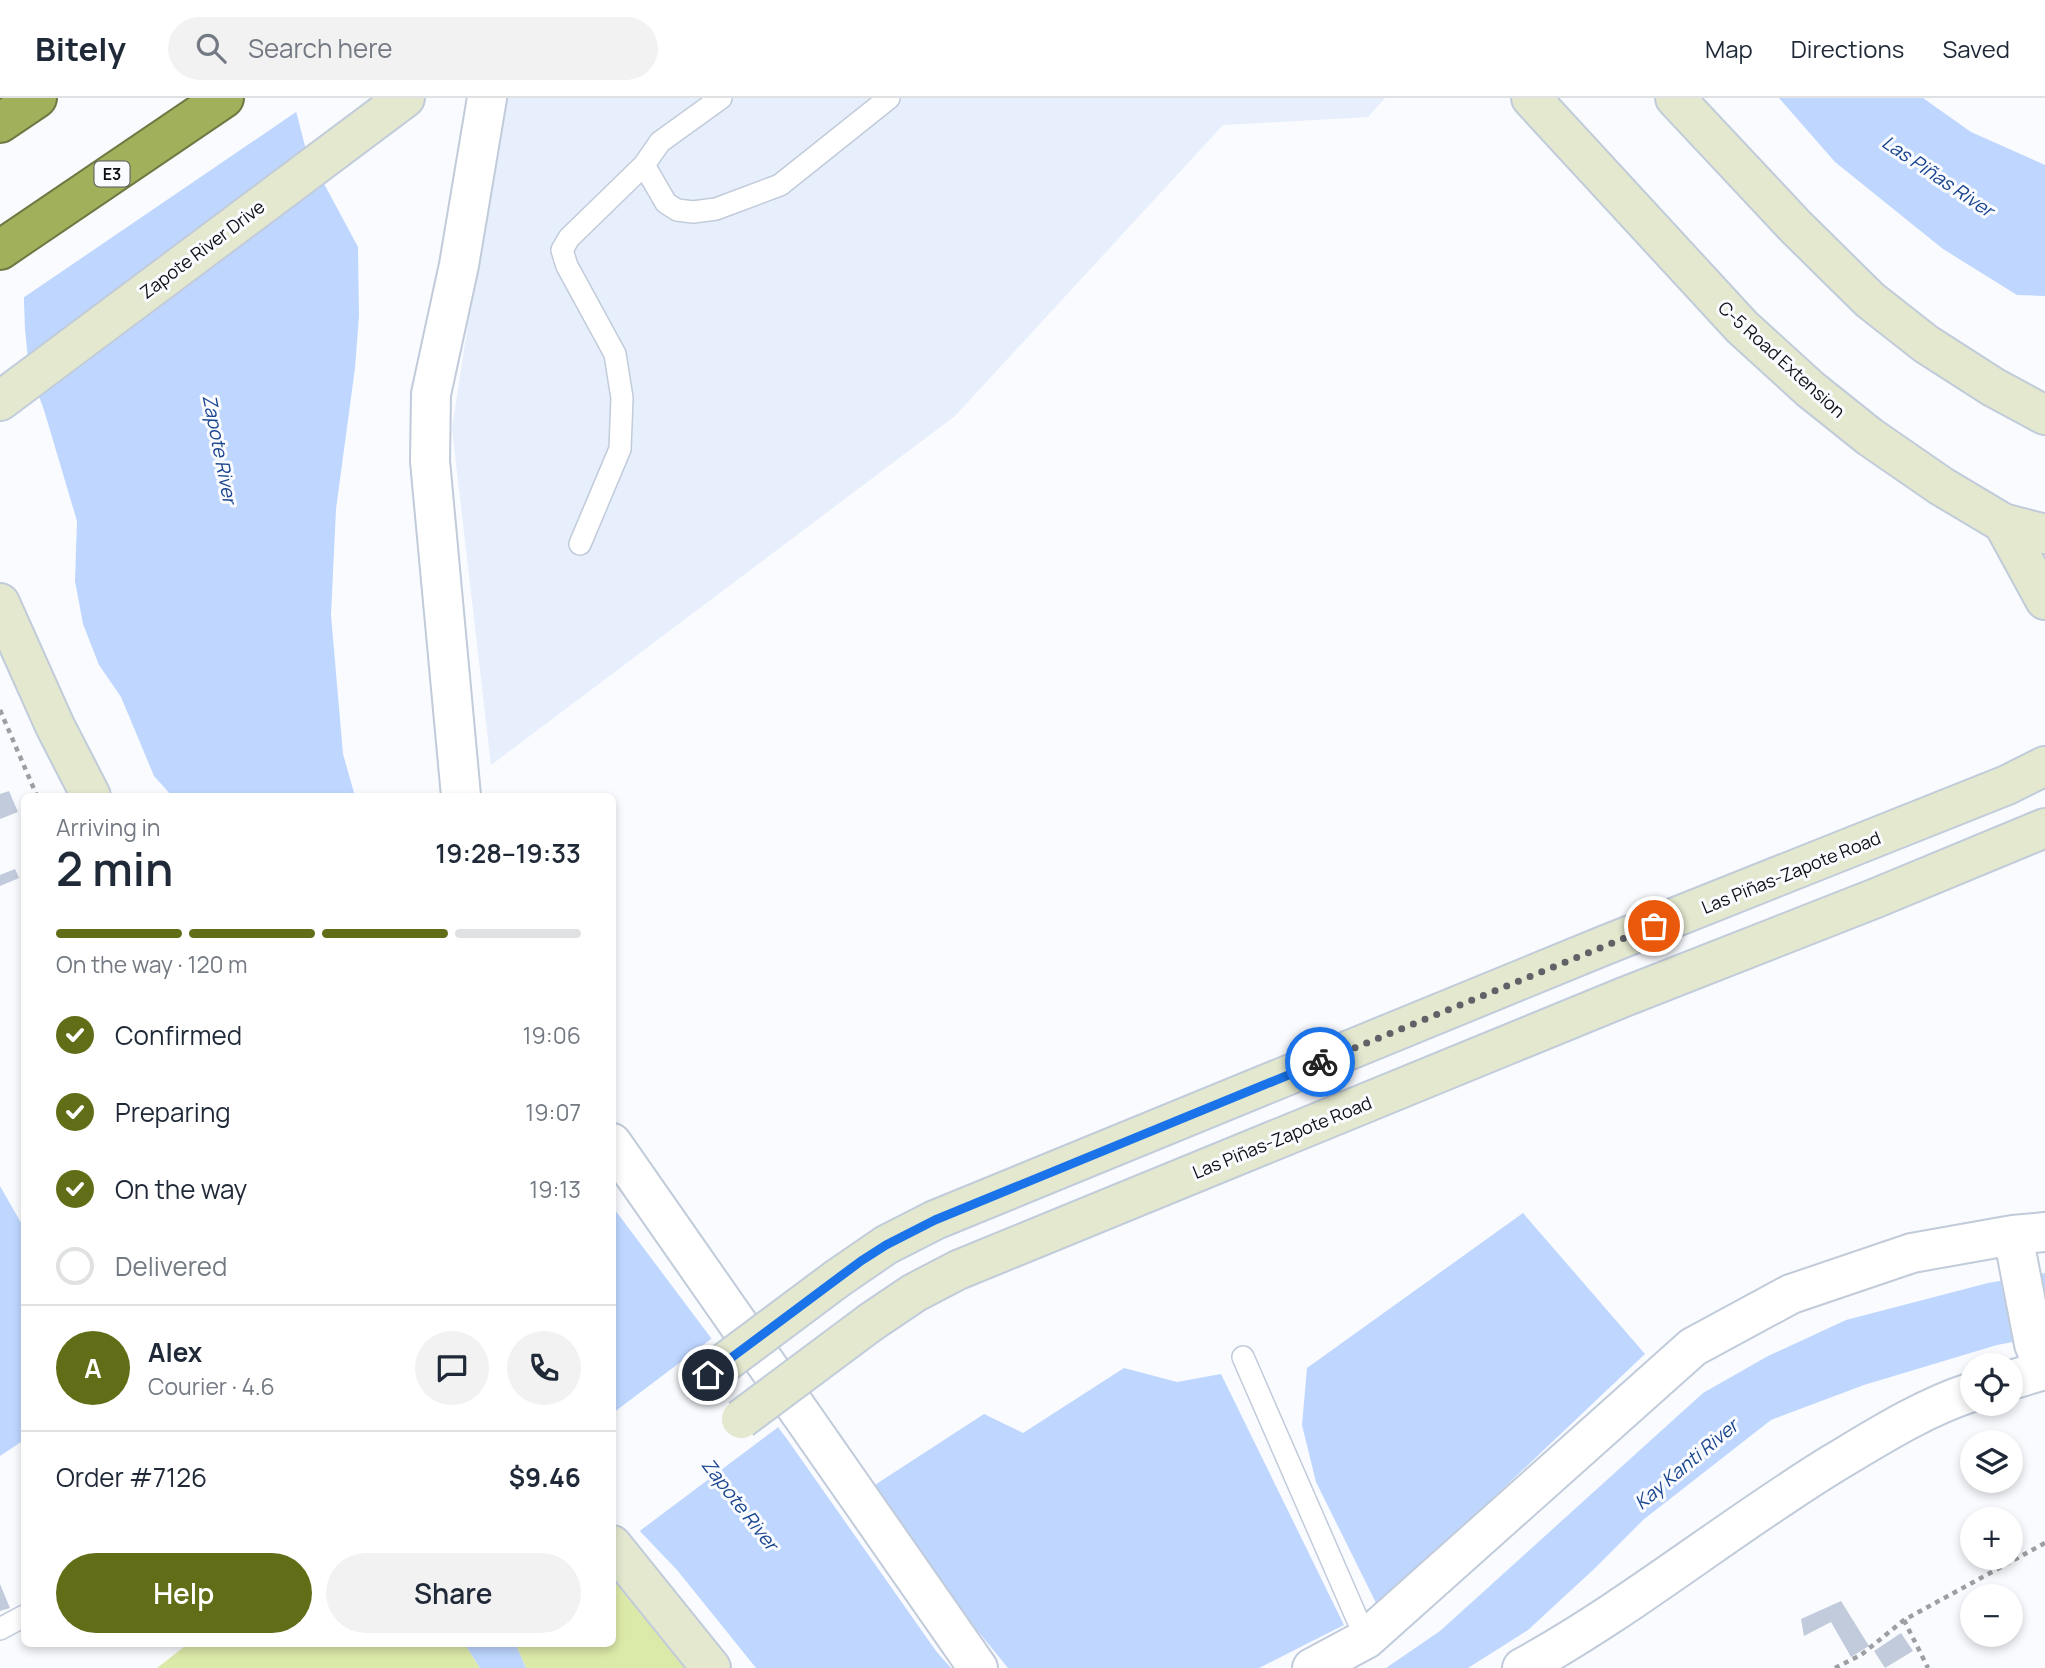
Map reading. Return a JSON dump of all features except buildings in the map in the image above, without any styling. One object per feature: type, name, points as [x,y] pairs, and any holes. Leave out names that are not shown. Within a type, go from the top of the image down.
[{"type":"highway","points":[[0,123],[37,98]]},
{"type":"highway","name":"E3","points":[[0,250],[224,98]]},
{"type":"main road","name":"Zapote River Drive","points":[[0,401],[405,98]]},
{"type":"main road","name":"C-5 Road Extension","points":[[1531,98],[1742,327],[1810,389],[1870,437],[1941,486],[2003,523],[2045,534]]},
{"type":"main road","points":[[1675,98],[1796,227],[1870,300],[1937,351],[1993,387],[2045,415]]},
{"type":"main road","points":[[2003,523],[2045,600]]},
{"type":"main road","points":[[0,603],[55,726],[89,793]]},
{"type":"main road","name":"Las Piñas-Zapote Road","points":[[708,1375],[886,1245],[935,1220],[1603,946],[1995,790],[2045,766]]},
{"type":"main road","name":"Las Piñas-Zapote Road","points":[[741,1419],[871,1322],[914,1293],[958,1270],[2045,828]]},
{"type":"main road","points":[[616,1550],[711,1668]]},
{"type":"street","points":[[461,793],[430,461],[431,394],[459,265],[487,98]]},
{"type":"street","points":[[616,1149],[978,1668]]},
{"type":"street","points":[[1312,1668],[1366,1639],[1693,1347],[1791,1294],[1912,1253],[2025,1242],[2041,1361],[2023,1372]]},
{"type":"street","points":[[1522,1668],[1575,1655],[1812,1476],[1897,1424],[1960,1397]]},
{"type":"lane","points":[[580,544],[620,449],[622,398],[615,354],[567,266],[562,250],[569,238],[644,165],[660,142],[722,98]]},
{"type":"lane","points":[[644,165],[667,203],[677,210],[693,212],[716,209],[780,186],[889,98]]},
{"type":"lane","points":[[1243,1357],[1366,1639]]},
{"type":"lane","points":[[0,1629],[21,1618]]},
{"type":"path","points":[[0,710],[36,793]]},
{"type":"path","points":[[1835,1668],[1861,1655],[1904,1620],[2045,1543]]},
{"type":"path","points":[[1904,1620],[1928,1668]]},
{"type":"shaded area","points":[[502,98],[1385,98],[1368,117],[1223,125],[955,416],[491,765],[452,429]]},
{"type":"green space","points":[[616,1579],[692,1668],[526,1668],[517,1647],[616,1647]]},
{"type":"green space","points":[[184,1647],[467,1647],[480,1668],[157,1668]]},
{"type":"water","name":"Las Piñas River","points":[[1779,98],[1923,98],[1971,132],[2045,165],[2045,296],[2017,295],[1943,249],[1835,162]]},
{"type":"water","name":"Zapote River","points":[[296,111],[306,150],[358,247],[359,316],[355,368],[336,509],[331,615],[343,754],[354,793],[169,793],[154,776],[121,697],[99,665],[83,624],[75,581],[77,521],[29,369],[23,275]]},
{"type":"water","points":[[0,1186],[21,1223],[21,1442],[0,1456]]},
{"type":"water","name":"Zapote River","points":[[616,1211],[787,1439],[936,1651],[951,1668],[756,1668],[677,1570],[616,1506]]},
{"type":"water","points":[[1523,1213],[1645,1354],[1378,1607],[1316,1482],[1302,1425],[1307,1368]]},
{"type":"water","name":"Kay Kanti River","points":[[2045,1273],[2045,1336],[1960,1353],[1960,1356],[1864,1385],[1771,1420],[1643,1520],[1528,1630],[1468,1668],[1386,1668],[1440,1631],[1703,1393],[1768,1356],[1846,1320],[1988,1283]]},
{"type":"water","points":[[1124,1368],[1177,1382],[1221,1374],[1344,1625],[1259,1668],[1008,1668],[864,1492],[984,1414],[1023,1433]]},
{"type":"water","points":[[467,1647],[517,1647],[526,1668],[480,1668]]},
{"type":"pier","points":[[38,98],[296,98],[299,110],[20,300],[28,200],[40,123]]},
{"type":"pier","points":[[715,1336],[781,1425],[637,1533],[616,1512],[616,1411]]},
{"type":"way so far","points":[[1320,1062],[1654,926]]},
{"type":"route","points":[[708,1375],[886,1245],[935,1220],[1320,1062]]}]
